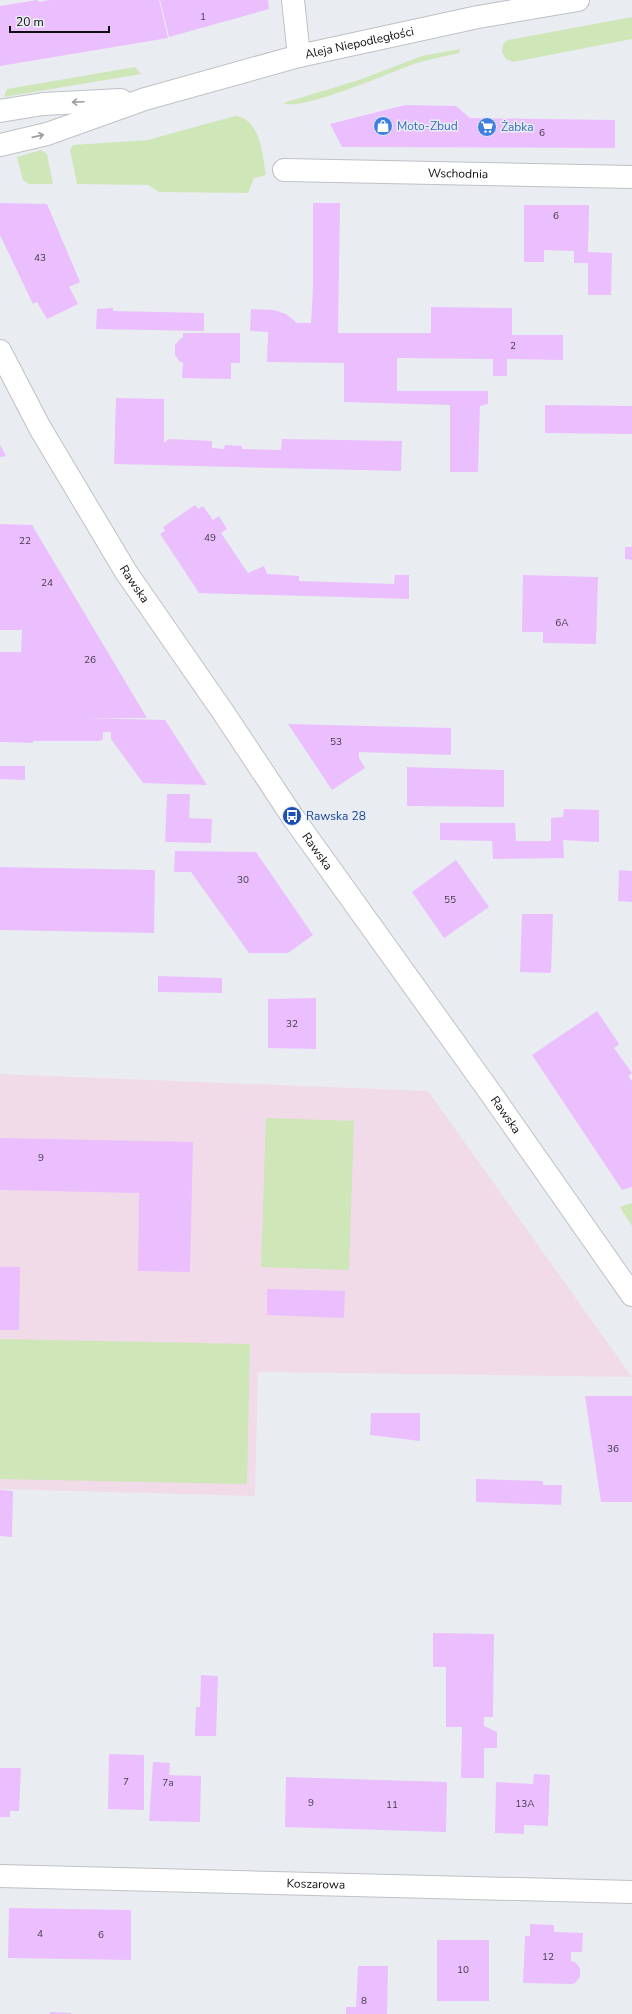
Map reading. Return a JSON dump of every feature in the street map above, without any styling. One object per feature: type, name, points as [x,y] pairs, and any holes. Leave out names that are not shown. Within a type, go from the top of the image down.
[{"type":"street","points":[[293,0],[299,56]]},
{"type":"street","name":"Aleja Niepodległości","points":[[0,145],[47,134],[145,99],[299,56],[478,17],[578,0]]},
{"type":"street","name":"Aleja Niepodległości","points":[[0,111],[43,104],[145,99]]},
{"type":"street","name":"Wschodnia","points":[[284,170],[632,177]]},
{"type":"street","name":"Rawska","points":[[0,351],[40,428],[126,572],[223,712],[292,816],[488,1089],[632,1295]]},
{"type":"street","name":"Koszarowa","points":[[0,1876],[632,1892]]},
{"type":"shaded area","points":[[0,1074],[428,1091],[632,1377],[258,1372],[255,1496],[0,1489]]},
{"type":"green space","points":[[632,17],[632,39],[513,62],[506,59],[502,52],[503,44],[508,40]]},
{"type":"green space","points":[[460,49],[459,53],[417,63],[309,102],[293,104],[283,103],[359,80],[422,56]]},
{"type":"green space","points":[[135,67],[141,74],[4,97],[7,89]]},
{"type":"green space","points":[[235,116],[244,119],[255,130],[259,139],[263,157],[266,175],[254,178],[248,193],[159,192],[148,185],[77,184],[70,150],[73,145],[148,140]]},
{"type":"green space","points":[[41,150],[47,154],[53,184],[29,184],[23,180],[17,157]]},
{"type":"green space","points":[[266,1118],[354,1121],[349,1270],[261,1267]]},
{"type":"green space","points":[[632,1203],[632,1226],[620,1207]]},
{"type":"green space","points":[[0,1339],[250,1344],[247,1484],[0,1479]]},
{"type":"building","points":[[37,0],[40,2],[49,0],[159,0],[168,38],[0,66],[0,6]]},
{"type":"building","points":[[160,0],[268,0],[269,9],[169,37]]},
{"type":"building","points":[[405,105],[456,106],[470,118],[615,120],[615,148],[342,147],[330,124]]},
{"type":"building","points":[[0,203],[47,204],[80,282],[69,287],[78,304],[47,319],[37,302],[33,304],[0,235]]},
{"type":"building","points":[[313,203],[340,203],[338,333],[431,333],[431,307],[512,308],[512,335],[563,335],[563,360],[507,359],[507,376],[493,376],[493,359],[397,358],[397,391],[488,391],[488,404],[480,406],[478,472],[450,472],[450,405],[344,402],[344,363],[267,362],[268,332],[250,331],[251,309],[274,310],[286,314],[297,323],[311,323],[313,288]]},
{"type":"building","points":[[524,205],[589,205],[588,252],[612,253],[611,295],[588,295],[588,263],[574,263],[574,251],[544,250],[544,262],[524,262]]},
{"type":"building","points":[[113,308],[113,311],[204,313],[204,331],[96,329],[97,309]]},
{"type":"building","points":[[183,333],[240,333],[240,363],[231,363],[231,379],[182,378],[183,362],[180,362],[175,355],[175,345],[181,338],[183,338]]},
{"type":"building","points":[[116,398],[164,399],[164,443],[169,439],[212,441],[212,448],[224,449],[225,445],[242,446],[242,449],[281,450],[282,439],[402,441],[401,471],[114,464]]},
{"type":"building","points":[[545,405],[632,406],[632,434],[545,433]]},
{"type":"building","points":[[0,445],[6,456],[0,457]]},
{"type":"building","points":[[195,505],[198,509],[203,506],[213,520],[219,516],[227,529],[221,533],[248,573],[264,566],[267,574],[299,576],[299,581],[394,584],[395,575],[409,575],[409,599],[199,593],[160,534],[165,531],[163,527]]},
{"type":"building","points":[[0,524],[32,525],[147,718],[85,718],[165,720],[207,785],[143,783],[111,739],[111,732],[103,732],[103,739],[99,741],[33,741],[33,743],[0,742],[0,652],[21,652],[22,630],[0,630]]},
{"type":"building","points":[[625,547],[632,547],[632,560],[625,559]]},
{"type":"building","points":[[523,575],[598,577],[596,644],[543,643],[543,632],[522,632]]},
{"type":"building","points":[[288,724],[451,728],[451,755],[359,752],[359,758],[365,768],[332,790]]},
{"type":"building","points":[[0,766],[25,766],[25,780],[0,779]]},
{"type":"building","points":[[407,767],[504,770],[504,807],[407,806]]},
{"type":"building","points":[[167,794],[190,794],[189,818],[212,819],[211,843],[165,842]]},
{"type":"building","points":[[564,809],[599,810],[599,842],[563,840],[564,858],[493,859],[492,841],[440,840],[440,823],[515,823],[516,841],[551,841],[551,818],[563,817]]},
{"type":"building","points":[[175,851],[256,852],[313,935],[288,953],[249,953],[191,872],[174,872]]},
{"type":"building","points":[[456,860],[489,907],[444,938],[412,892]]},
{"type":"building","points":[[0,867],[155,870],[154,933],[0,930]]},
{"type":"building","points":[[619,870],[632,871],[632,902],[618,901]]},
{"type":"building","points":[[522,914],[553,914],[551,973],[520,972]]},
{"type":"building","points":[[158,976],[222,978],[222,993],[158,992]]},
{"type":"building","points":[[316,998],[316,1049],[268,1048],[268,999]]},
{"type":"building","points":[[597,1011],[619,1044],[614,1048],[632,1073],[628,1076],[632,1081],[632,1187],[622,1190],[532,1055]]},
{"type":"building","points":[[0,1138],[193,1142],[190,1272],[138,1271],[139,1193],[0,1190]]},
{"type":"building","points":[[0,1267],[20,1267],[19,1330],[0,1330]]},
{"type":"building","points":[[267,1289],[345,1291],[344,1318],[267,1315]]},
{"type":"building","points":[[585,1396],[632,1396],[632,1502],[601,1502]]},
{"type":"building","points":[[371,1413],[420,1413],[420,1441],[370,1435]]},
{"type":"building","points":[[476,1479],[543,1481],[543,1485],[562,1485],[561,1505],[476,1502]]},
{"type":"building","points":[[0,1490],[13,1491],[12,1537],[0,1536]]},
{"type":"building","points":[[433,1633],[494,1634],[493,1717],[484,1717],[484,1726],[497,1732],[497,1748],[484,1748],[484,1778],[461,1778],[462,1727],[446,1727],[446,1667],[433,1667]]},
{"type":"building","points":[[201,1675],[218,1676],[216,1736],[195,1736],[196,1707],[200,1707]]},
{"type":"building","points":[[109,1754],[144,1755],[144,1810],[108,1809]]},
{"type":"building","points":[[153,1762],[170,1763],[169,1775],[201,1776],[200,1822],[149,1821]]},
{"type":"building","points":[[0,1768],[21,1768],[19,1811],[10,1811],[10,1817],[0,1817]]},
{"type":"building","points":[[534,1774],[550,1775],[548,1826],[524,1825],[524,1834],[495,1833],[496,1782],[533,1784]]},
{"type":"building","points":[[286,1777],[447,1782],[446,1832],[285,1827]]},
{"type":"building","points":[[9,1908],[131,1910],[131,1960],[8,1958]]},
{"type":"building","points":[[530,1924],[554,1925],[554,1932],[583,1933],[582,1952],[571,1952],[571,1961],[575,1962],[580,1968],[580,1977],[575,1983],[523,1983],[525,1936],[530,1936]]},
{"type":"building","points":[[437,1940],[489,1940],[489,2001],[437,2001]]},
{"type":"building","points":[[358,1966],[388,1966],[387,2014],[346,2014],[346,2007],[356,2007]]},
{"type":"building","points":[[50,2012],[71,2013],[71,2014],[50,2014]]},
{"type":"place","name":"Moto-Zbud","points":[[383,126]]},
{"type":"place","name":"Żabka","points":[[487,127]]},
{"type":"place","name":"Rawska 28","points":[[292,816]]}]
